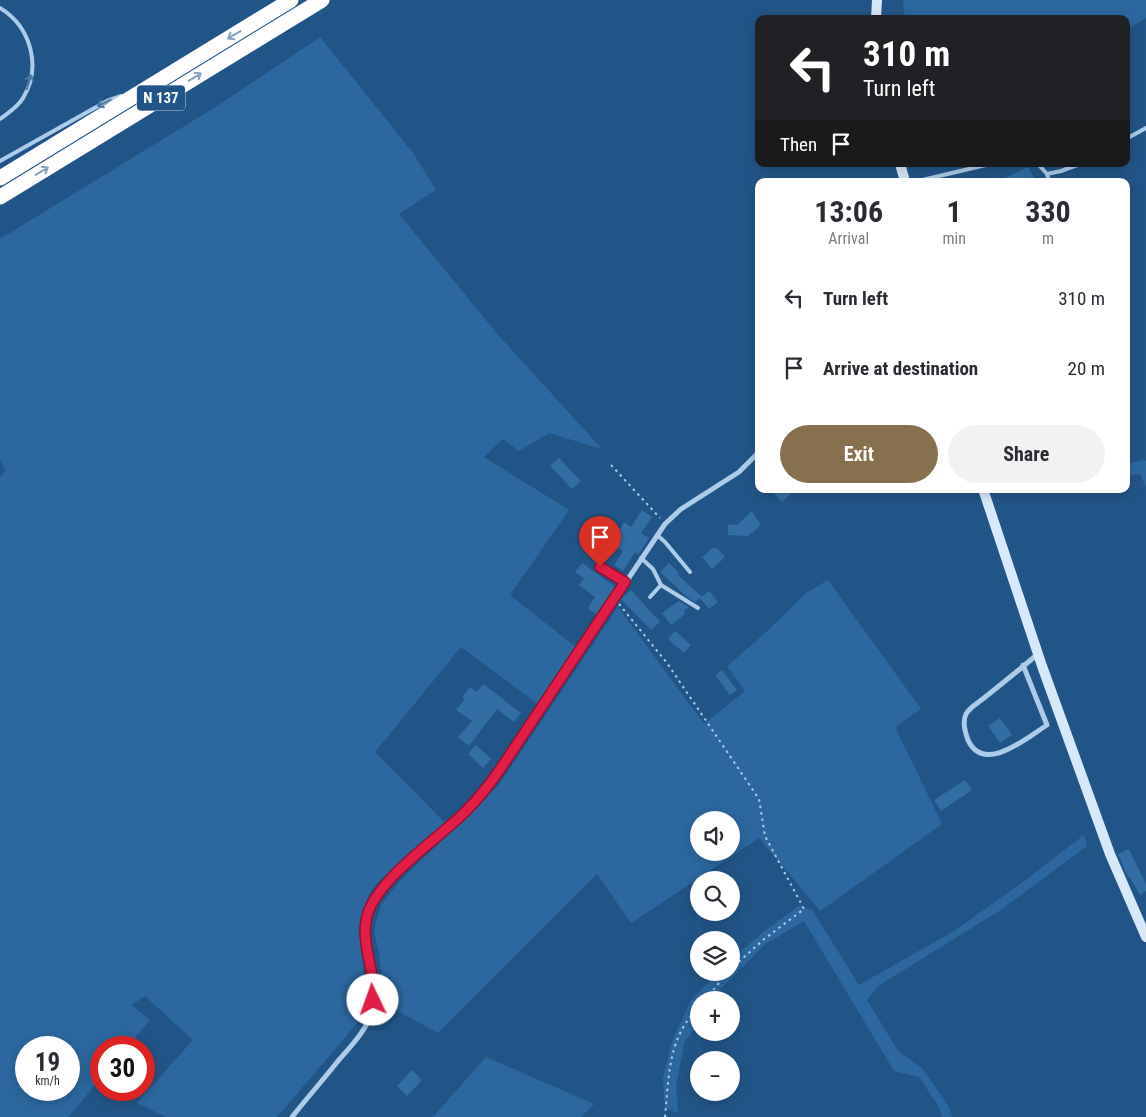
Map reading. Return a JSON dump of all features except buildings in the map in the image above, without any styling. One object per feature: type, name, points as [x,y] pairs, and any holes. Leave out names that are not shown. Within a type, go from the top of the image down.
[{"type":"highway","name":"N 137","points":[[0,178],[291,0]]},
{"type":"highway","name":"N 137","points":[[0,197],[322,0]]},
{"type":"street","points":[[876,15],[877,0]]},
{"type":"street","points":[[292,1117],[364,1029],[372,1011],[375,989],[366,944],[366,920],[374,898],[389,881],[464,813],[484,792],[665,524],[681,509],[739,472],[755,456]]},
{"type":"street","points":[[984,493],[1038,654],[1110,854],[1146,937]]},
{"type":"street","points":[[1023,666],[1047,726],[1005,751],[992,754],[978,752],[970,744],[966,734],[964,727],[966,714],[974,705],[1038,654]]},
{"type":"lane","points":[[0,8],[18,22],[27,37],[32,52],[32,71],[29,85],[22,100],[0,119]]},
{"type":"lane","points":[[0,161],[107,101],[149,86]]},
{"type":"lane","points":[[1130,136],[1146,128]]},
{"type":"lane","points":[[931,178],[977,167]]},
{"type":"lane","points":[[1041,167],[1048,174],[1049,178]]},
{"type":"lane","points":[[1048,174],[1061,172],[1073,167]]},
{"type":"lane","points":[[657,535],[690,572]]},
{"type":"lane","points":[[601,554],[598,565],[625,582]]},
{"type":"lane","points":[[641,558],[653,569],[661,585],[698,608]]},
{"type":"lane","points":[[650,597],[661,585]]},
{"type":"path","points":[[611,465],[665,524]]},
{"type":"path","points":[[614,599],[667,663],[759,799],[765,836],[804,909],[763,940],[740,961]]},
{"type":"path","points":[[712,991],[721,981]]},
{"type":"path","points":[[665,1117],[669,1077],[675,1048],[684,1026],[690,1018]]},
{"type":"shaded area","points":[[903,0],[1146,0],[1146,18],[1130,28],[1130,15],[905,15]]},
{"type":"shaded area","points":[[320,37],[413,153],[436,190],[399,214],[499,336],[602,449],[549,433],[519,451],[503,439],[484,457],[569,510],[510,595],[577,648],[538,704],[461,647],[375,752],[445,823],[377,883],[368,896],[358,927],[367,998],[360,1020],[277,1117],[166,1117],[137,1103],[139,1101],[155,1101],[155,1083],[193,1040],[145,996],[131,1005],[150,1020],[136,1036],[90,1036],[90,1091],[68,1117],[0,1117],[0,477],[6,470],[0,461],[0,239],[222,103]]},
{"type":"shaded area","points":[[1146,461],[1146,487],[1140,474],[1130,475],[1130,463]]},
{"type":"shaded area","points":[[828,580],[921,709],[895,727],[942,824],[820,911],[759,838],[740,851],[740,811],[690,811],[690,861],[724,861],[709,871],[690,871],[690,884],[631,923],[597,874],[438,1033],[385,1004],[379,953],[374,931],[381,905],[398,883],[498,786],[618,607],[704,724],[745,691],[727,666],[762,636],[805,594]]},
{"type":"shaded area","points":[[1084,835],[1087,846],[999,911],[878,986],[867,1000],[898,1051],[922,1068],[949,1107],[952,1117],[942,1117],[939,1107],[919,1077],[894,1071],[804,921],[764,945],[740,970],[740,952],[800,905],[812,910],[859,985],[954,931],[1023,882]]},
{"type":"shaded area","points":[[710,981],[729,981],[719,991],[700,991]]},
{"type":"shaded area","points":[[690,1002],[690,1035],[684,1043],[676,1086],[678,1113],[665,1108],[663,1078],[673,1039]]},
{"type":"shaded area","points":[[486,1057],[594,1104],[581,1117],[433,1117]]},
{"type":"route","points":[[373,1000],[375,989],[366,944],[366,920],[374,898],[389,881],[464,813],[484,792],[501,768],[625,582],[600,567]]}]
